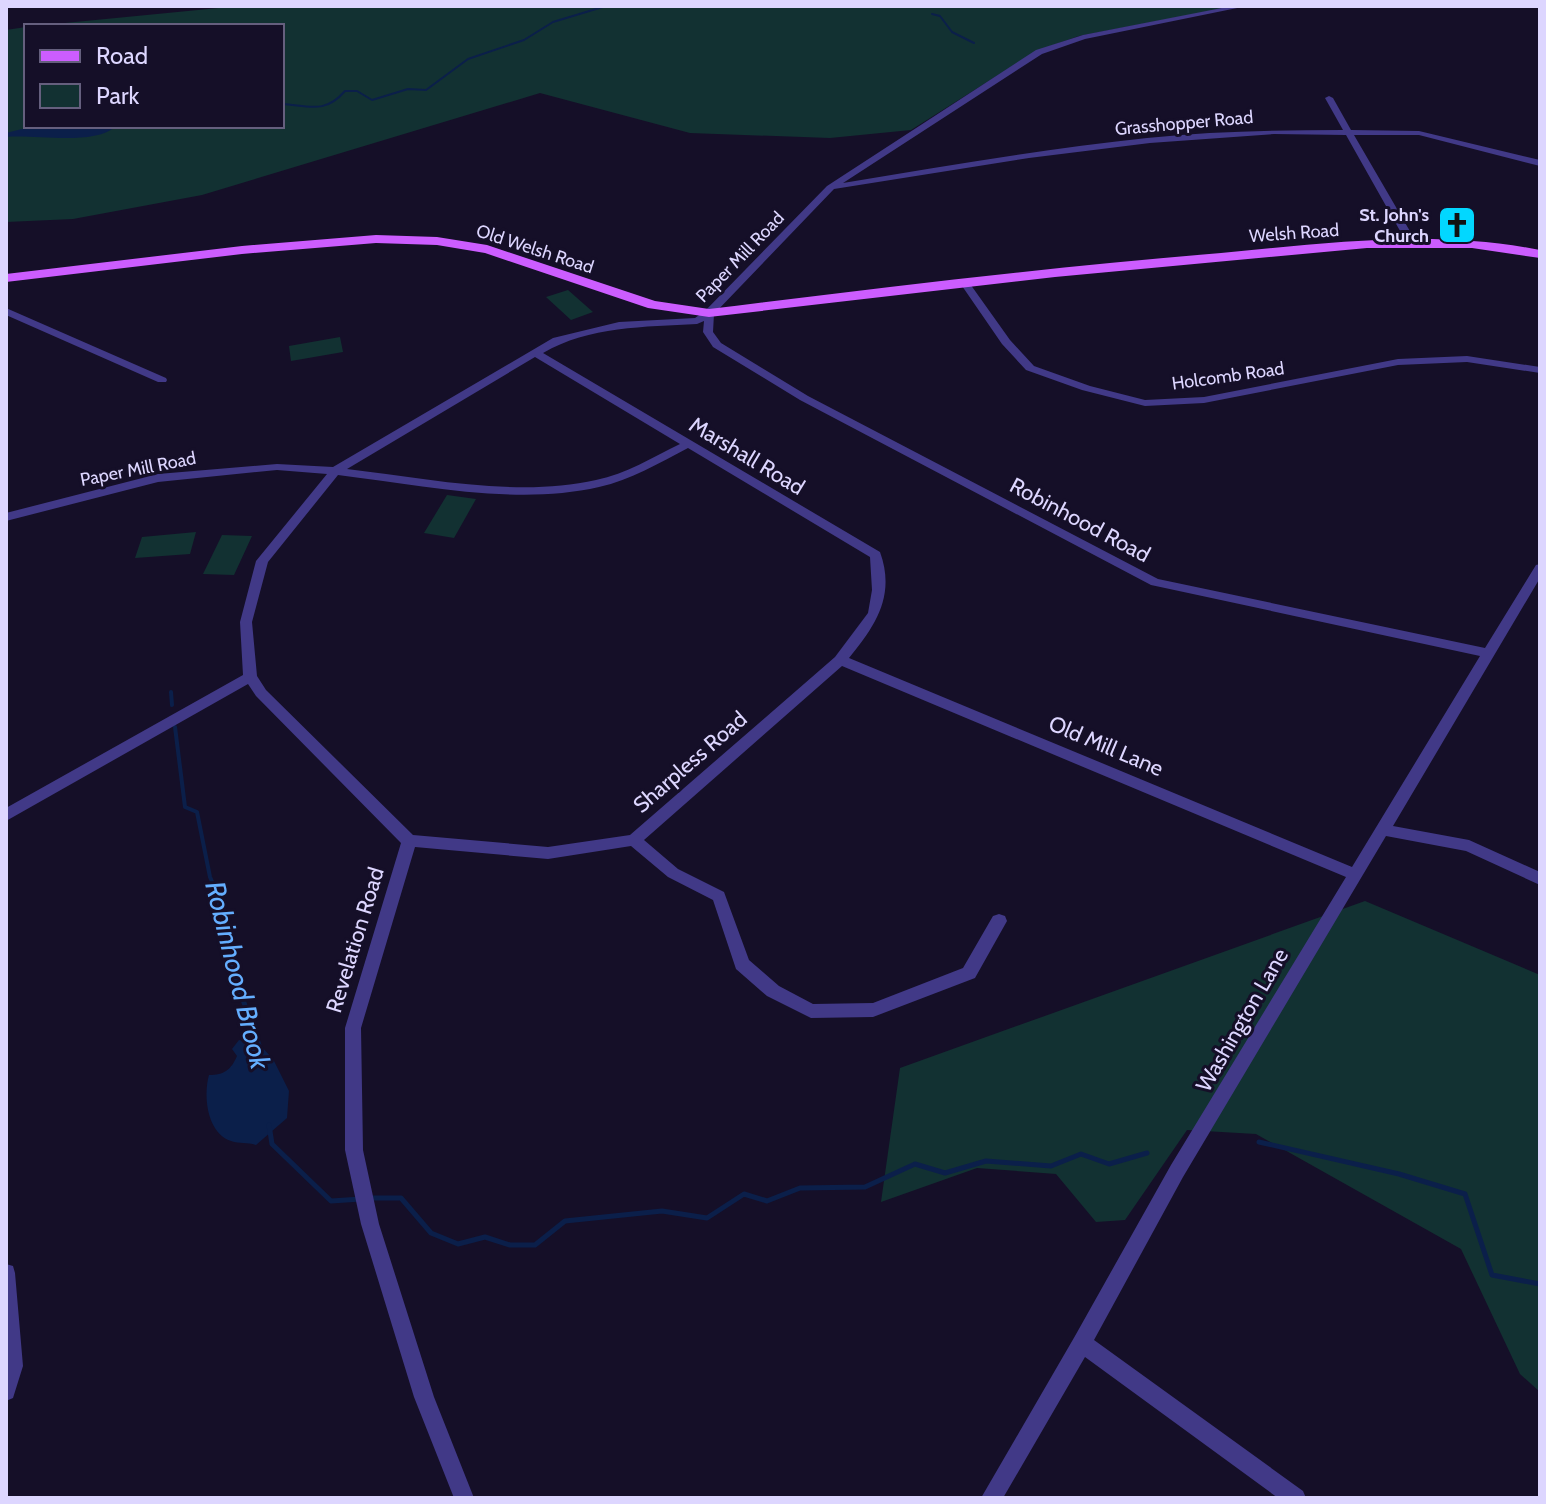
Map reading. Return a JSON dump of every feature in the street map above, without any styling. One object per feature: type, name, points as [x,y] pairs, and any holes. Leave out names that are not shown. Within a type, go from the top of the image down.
[{"type":"main road","name":"Old Welsh Road","points":[[6,278],[284,246],[376,239],[437,241],[487,249],[653,305],[709,313],[1050,272]]},
{"type":"main road","name":"Welsh Road","points":[[1050,272],[1413,245],[1482,244],[1540,254]]},
{"type":"street","name":"Paper Mill Road","points":[[6,517],[158,478],[277,467],[335,471],[557,340],[619,325],[697,321],[709,313],[830,188],[1039,52],[1083,37],[1243,6]]},
{"type":"street","points":[[1329,98],[1413,245]]},
{"type":"street","name":"Grasshopper Road","points":[[830,188],[1029,155],[1150,140],[1274,132],[1419,133],[1540,163]]},
{"type":"street","name":"Holcomb Road","points":[[965,283],[1006,342],[1030,368],[1086,388],[1145,403],[1204,400],[1398,362],[1467,359],[1540,370]]},
{"type":"street","points":[[6,311],[162,380]]},
{"type":"street","name":"Robinhood Road","points":[[709,313],[708,332],[717,345],[804,398],[1155,582],[1489,653]]},
{"type":"street","name":"Marshall Road","points":[[534,352],[876,555],[880,603],[866,627]]},
{"type":"street","points":[[409,841],[250,677],[246,622],[262,561],[335,471],[557,489],[588,486],[621,476],[688,444]]},
{"type":"street","name":"Washington Lane","points":[[991,1498],[1082,1343],[1177,1171],[1540,568]]},
{"type":"street","name":"Sharpless Road","points":[[409,841],[548,853],[634,840],[840,660],[866,627]]},
{"type":"street","name":"Old Mill Lane","points":[[840,660],[1353,874]]},
{"type":"street","points":[[6,815],[250,677]]},
{"type":"street","points":[[1383,830],[1469,846],[1540,879]]},
{"type":"street","points":[[634,840],[673,873],[719,896],[742,964],[773,991],[811,1011],[873,1010],[969,973],[999,921]]},
{"type":"street","name":"Revelation Road","points":[[409,841],[353,1028],[354,1150],[370,1224],[424,1397],[464,1498]]},
{"type":"street","points":[[6,1273],[13,1366],[6,1391]]},
{"type":"street","points":[[1082,1343],[1296,1498]]},
{"type":"green space","points":[[239,6],[1236,6],[1079,36],[1036,51],[911,130],[830,138],[690,133],[540,93],[202,195],[73,219],[6,222],[6,30],[24,27],[24,128],[284,128],[284,24],[54,24]]},
{"type":"green space","points":[[568,290],[593,312],[571,320],[546,297]]},
{"type":"green space","points":[[340,337],[343,352],[291,361],[289,346]]},
{"type":"green space","points":[[447,495],[476,499],[454,538],[424,533]]},
{"type":"green space","points":[[196,532],[190,554],[135,558],[142,537]]},
{"type":"green space","points":[[222,535],[252,536],[234,575],[203,574]]},
{"type":"green space","points":[[1365,901],[1540,975],[1540,1392],[1520,1374],[1461,1249],[1256,1134],[1187,1130],[1125,1220],[1096,1222],[1056,1174],[977,1168],[881,1202],[900,1068]]},
{"type":"water","points":[[26,128],[113,128],[105,133],[78,138],[6,137],[6,133]]},
{"type":"water","points":[[239,1040],[259,1044],[273,1059],[289,1091],[287,1118],[256,1145],[223,1137],[212,1122],[207,1103],[209,1075],[223,1073],[229,1068],[237,1056],[232,1049]]},
{"type":"waterway","points":[[284,104],[324,106],[345,91],[357,91],[372,100],[408,89],[426,90],[468,59],[524,40],[553,22],[606,6]]},
{"type":"waterway","points":[[664,6],[674,6]]},
{"type":"waterway","points":[[932,14],[940,16],[952,32],[974,43]]},
{"type":"waterway","name":"Robinhood Brook","points":[[171,692],[172,705]]},
{"type":"waterway","name":"Robinhood Brook","points":[[175,727],[185,807],[197,812],[210,877],[220,900],[217,914],[231,965]]},
{"type":"waterway","name":"Robinhood Brook","points":[[230,963],[259,1045]]},
{"type":"waterway","name":"Robinhood Brook","points":[[269,1125],[272,1144],[331,1201],[361,1199]]},
{"type":"waterway","name":"Robinhood Brook","points":[[1259,1142],[1399,1174],[1465,1194],[1492,1275],[1540,1284]]},
{"type":"waterway","name":"Robinhood Brook","points":[[369,1198],[401,1198],[431,1233],[458,1244],[485,1237],[510,1245],[535,1245],[565,1221],[662,1211],[707,1218],[744,1194],[767,1201],[800,1188],[865,1187],[915,1164],[945,1173],[986,1161],[1051,1166],[1081,1154],[1109,1164],[1147,1153]]},
{"type":"place","name":"St. John's Church","points":[[1457,225]]}]
